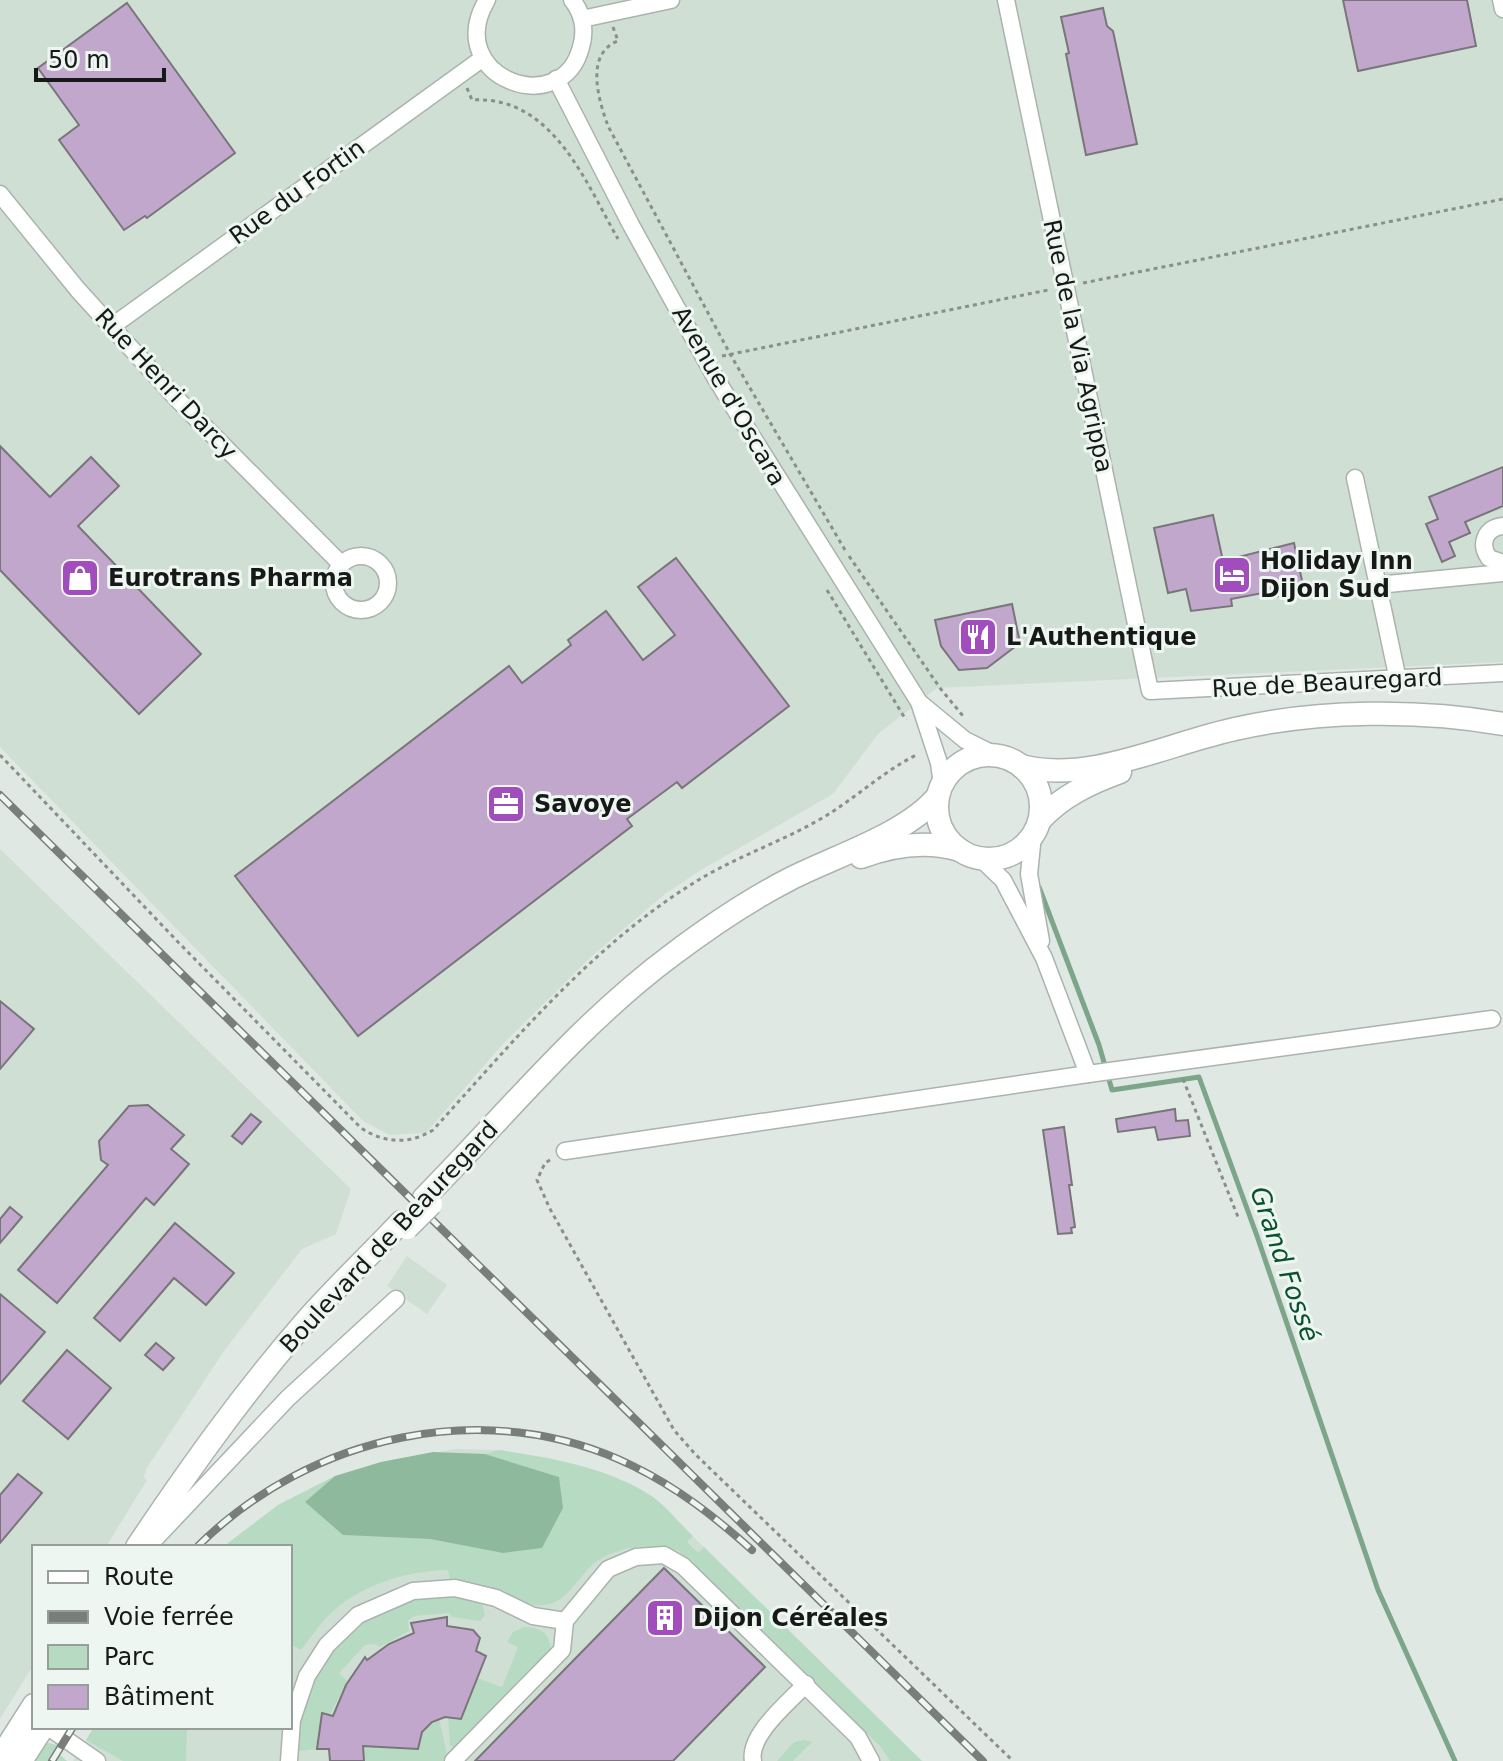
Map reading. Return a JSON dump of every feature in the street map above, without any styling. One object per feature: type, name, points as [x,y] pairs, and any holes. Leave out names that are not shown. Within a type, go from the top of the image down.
[{"type":"main road","points":[[1021,766],[1042,770],[1086,768],[1238,728],[1304,718],[1419,716],[1503,724]]},
{"type":"main road","points":[[678,957],[757,909],[864,856],[921,844],[999,858],[1012,854],[1057,803],[1074,792],[1110,776],[1192,750],[1258,735],[1318,728],[1435,727],[1503,735]]},
{"type":"main road","points":[[678,957],[748,903],[788,880],[912,820],[940,790],[953,768],[973,757],[1007,757],[1031,776],[1039,792],[1036,828]]},
{"type":"main road","points":[[940,790],[938,820],[943,831],[970,854]]},
{"type":"main road","name":"Boulevard de Beauregard","points":[[146,1545],[255,1398],[404,1225],[678,957]]},
{"type":"main road","points":[[0,1758],[32,1708]]},
{"type":"main road","points":[[21,1761],[44,1729]]},
{"type":"street","points":[[487,0],[478,17],[476,34],[483,58],[498,76],[528,86],[556,79],[571,67],[580,53],[584,38],[582,19],[572,0]]},
{"type":"street","points":[[582,19],[671,0]]},
{"type":"street","name":"Rue de la Via Agrippa","points":[[1006,0],[1150,691]]},
{"type":"street","points":[[1501,0],[1503,9]]},
{"type":"street","name":"Rue du Fortin","points":[[111,327],[483,58]]},
{"type":"street","name":"Avenue d'Oscara","points":[[556,79],[705,359],[761,454],[919,702],[934,745],[940,790]]},
{"type":"street","name":"Rue Henri Darcy","points":[[0,194],[111,327],[178,400],[341,564]]},
{"type":"street","points":[[1355,478],[1398,680]]},
{"type":"street","points":[[1503,526],[1495,527],[1486,536],[1483,548],[1494,562],[1503,563]]},
{"type":"street","points":[[1476,575],[1486,554]]},
{"type":"street","points":[[1377,585],[1503,573]]},
{"type":"street","name":"Rue de Beauregard","points":[[1150,691],[1503,673]]},
{"type":"street","name":"Avenue d'Oscara","points":[[919,702],[973,745],[995,755]]},
{"type":"street","points":[[1036,828],[1029,858],[1030,885],[1044,958]]},
{"type":"street","points":[[970,854],[1008,888],[1044,958],[1088,1074]]},
{"type":"street","points":[[565,1151],[1088,1074],[1492,1019]]},
{"type":"street","points":[[146,1545],[288,1398],[396,1299]]},
{"type":"street","points":[[453,1761],[562,1650],[565,1621],[608,1569],[636,1557],[664,1555],[683,1566],[806,1684],[858,1737],[871,1761]]},
{"type":"street","points":[[292,1720],[307,1676],[327,1645],[358,1615],[413,1591],[455,1588],[496,1598],[533,1616],[565,1621]]},
{"type":"street","points":[[753,1761],[751,1751],[760,1733],[806,1684]]},
{"type":"street","points":[[48,1729],[97,1761]]},
{"type":"street","points":[[289,1761],[291,1729]]},
{"type":"path","points":[[608,13],[618,41],[609,44],[602,56],[596,82],[597,96],[608,126],[730,354],[847,553],[940,688],[971,725],[958,733]]},
{"type":"path","points":[[705,359],[1503,199]]},
{"type":"path","points":[[0,755],[361,1128],[372,1135],[399,1141],[414,1140],[433,1130],[603,951],[692,883],[818,821],[888,769],[934,745]]},
{"type":"path","points":[[1182,1075],[1238,1217]]},
{"type":"path","points":[[565,1151],[545,1163],[537,1180],[572,1249],[674,1430],[696,1455],[1013,1761]]},
{"type":"shaded area","points":[[0,0],[1503,0],[1503,662],[937,688],[878,734],[833,794],[665,894],[593,955],[502,1045],[426,1133],[389,1135],[362,1120],[0,747]]},
{"type":"shaded area","points":[[0,849],[351,1189],[336,1234],[302,1249],[224,1351],[147,1468],[144,1477],[147,1480],[107,1545],[32,1545],[32,1667],[0,1719]]},
{"type":"shaded area","points":[[407,1256],[447,1285],[427,1314],[387,1286]]},
{"type":"shaded area","points":[[456,1449],[499,1450],[550,1458],[608,1476],[653,1497],[922,1761],[73,1761],[93,1729],[292,1729],[292,1545],[226,1545],[278,1505],[335,1476],[381,1462]]},
{"type":"green space","points":[[499,1450],[559,1460],[618,1478],[653,1497],[693,1536],[687,1542],[698,1553],[704,1547],[922,1761],[890,1761],[881,1747],[679,1551],[647,1546],[605,1556],[590,1567],[561,1599],[545,1605],[525,1602],[482,1585],[450,1582],[448,1570],[400,1577],[369,1588],[340,1605],[301,1650],[292,1645],[292,1545],[226,1545],[278,1505],[335,1476],[305,1502],[343,1535],[430,1539],[503,1553],[559,1477],[485,1454]]},
{"type":"green space","points":[[433,1452],[485,1454],[559,1477],[563,1508],[542,1548],[503,1553],[430,1539],[343,1535],[305,1502],[335,1476],[381,1462]]},
{"type":"green space","points":[[458,1597],[482,1602],[485,1615],[480,1621],[452,1617],[449,1613],[415,1616],[408,1620],[409,1631],[380,1647],[365,1645],[339,1673],[347,1681],[330,1715],[322,1714],[317,1749],[297,1751],[300,1728],[314,1684],[326,1663],[356,1629],[375,1615],[397,1605]]},
{"type":"green space","points":[[524,1627],[536,1628],[544,1633],[549,1640],[550,1652],[459,1748],[450,1746],[448,1717],[477,1678],[502,1687],[518,1647],[507,1642],[513,1632]]},
{"type":"green space","points":[[439,1718],[446,1761],[361,1761],[364,1760],[364,1737],[380,1747],[418,1749],[422,1732]]},
{"type":"green space","points":[[93,1729],[187,1729],[186,1761],[123,1761],[86,1740]]},
{"type":"green space","points":[[794,1742],[812,1742],[793,1761],[777,1761]]},
{"type":"green space","points":[[40,1745],[57,1745],[59,1754],[67,1761],[30,1761]]},
{"type":"building","points":[[1343,0],[1467,0],[1476,46],[1358,71]]},
{"type":"building","points":[[127,3],[235,153],[147,218],[145,216],[124,230],[59,140],[79,125],[38,68]]},
{"type":"building","points":[[1103,8],[1107,26],[1113,31],[1137,144],[1086,155],[1061,17]]},
{"type":"building","points":[[0,446],[50,497],[91,457],[119,486],[78,526],[201,654],[139,714],[0,570]]},
{"type":"building","points":[[1503,467],[1503,506],[1465,522],[1470,533],[1449,542],[1455,556],[1442,562],[1426,524],[1438,519],[1429,497]]},
{"type":"building","name":"Holiday Inn Dijon Sud","points":[[1213,515],[1223,561],[1294,543],[1304,590],[1275,597],[1273,591],[1231,599],[1232,606],[1191,611],[1186,589],[1168,593],[1154,528]]},
{"type":"building","points":[[676,558],[789,706],[682,788],[677,782],[627,819],[632,826],[358,1036],[235,876],[509,666],[522,683],[571,645],[568,640],[606,611],[643,660],[675,635],[638,587]]},
{"type":"building","points":[[1012,604],[1020,643],[987,668],[959,670],[941,646],[935,620]]},
{"type":"building","points":[[0,1001],[34,1029],[0,1069]]},
{"type":"building","points":[[148,1105],[184,1135],[171,1149],[189,1164],[154,1205],[146,1198],[57,1303],[18,1270],[108,1165],[101,1160],[99,1141],[129,1106]]},
{"type":"building","points":[[1175,1109],[1176,1121],[1188,1120],[1190,1136],[1158,1140],[1155,1127],[1118,1132],[1116,1119]]},
{"type":"building","points":[[251,1114],[261,1122],[242,1144],[232,1136]]},
{"type":"building","points":[[1064,1127],[1075,1227],[1071,1228],[1072,1233],[1058,1234],[1043,1130]]},
{"type":"building","points":[[10,1207],[22,1217],[0,1243],[0,1219]]},
{"type":"building","points":[[175,1223],[234,1273],[206,1305],[174,1278],[120,1341],[94,1318]]},
{"type":"building","points":[[0,1294],[45,1332],[0,1384]]},
{"type":"building","points":[[156,1343],[174,1358],[163,1370],[145,1355]]},
{"type":"building","points":[[67,1350],[111,1388],[68,1439],[23,1401]]},
{"type":"building","points":[[18,1474],[42,1493],[0,1543],[0,1495]]},
{"type":"building","name":"Dijon Céréales","points":[[664,1568],[765,1667],[673,1761],[475,1761]]},
{"type":"building","points":[[447,1617],[447,1626],[473,1630],[480,1638],[476,1651],[486,1656],[461,1719],[445,1717],[432,1722],[422,1732],[418,1749],[363,1746],[364,1761],[330,1761],[329,1749],[317,1749],[322,1713],[333,1716],[346,1685],[365,1657],[367,1660],[389,1644],[414,1633],[411,1623]]},
{"type":"waterway","name":"Grand Fossé","points":[[1039,887],[1099,1045],[1112,1090],[1199,1077],[1378,1590],[1455,1761]]},
{"type":"railway","points":[[0,795],[983,1761]]},
{"type":"railway","points":[[199,1545],[242,1508],[292,1477],[346,1453],[402,1438],[460,1430],[519,1433],[577,1444],[633,1466],[696,1504],[752,1550]]},
{"type":"railway","points":[[52,1761],[72,1729]]},
{"type":"place","name":"Holiday Inn Dijon Sud","points":[[1232,575]]},
{"type":"place","name":"Eurotrans Pharma","points":[[80,578]]},
{"type":"place","name":"L'Authentique","points":[[978,637]]},
{"type":"place","name":"Savoye","points":[[506,804]]},
{"type":"place","name":"Dijon Céréales","points":[[665,1618]]}]
